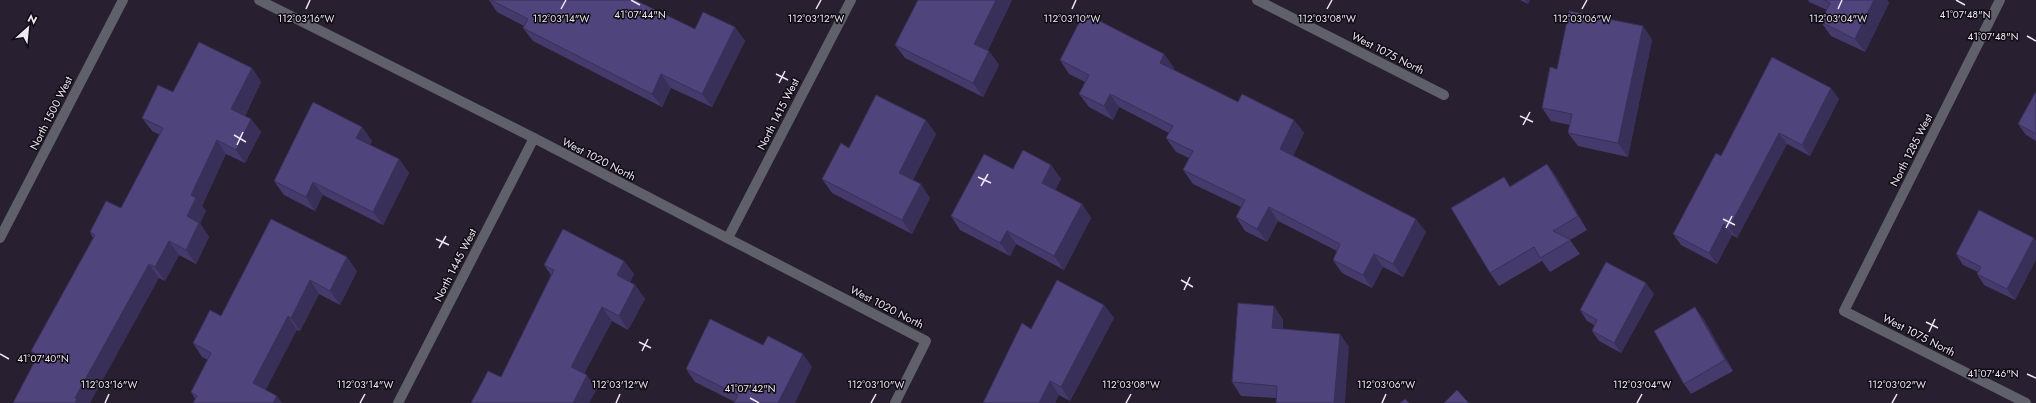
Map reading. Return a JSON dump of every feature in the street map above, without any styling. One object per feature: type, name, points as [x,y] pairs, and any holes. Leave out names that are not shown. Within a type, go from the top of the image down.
[{"type":"street","name":"North 1500 West","points":[[0,238],[123,0]]},
{"type":"street","name":"West 1020 North","points":[[259,0],[534,138],[926,341],[895,403]]},
{"type":"street","name":"North 1415 West","points":[[728,238],[850,0]]},
{"type":"street","name":"West 1075 North","points":[[1257,0],[1444,94]]},
{"type":"street","name":"North 1285 West","points":[[1844,311],[2000,0]]},
{"type":"street","name":"North 1445 West","points":[[398,403],[534,138]]},
{"type":"street","name":"West 1075 North","points":[[1844,311],[2026,403]]},
{"type":"building","points":[[491,0],[635,0],[695,29],[703,12],[735,27],[702,94],[661,74],[652,94],[523,28],[528,19]]},
{"type":"building","points":[[918,0],[996,0],[974,44],[989,51],[973,83],[895,45]]},
{"type":"building","points":[[1824,0],[1874,0],[1855,39],[1821,22],[1830,3]]},
{"type":"building","points":[[1569,11],[1643,26],[1618,143],[1568,133],[1572,114],[1542,108],[1550,67],[1557,69]]},
{"type":"building","points":[[1084,13],[1164,54],[1160,63],[1238,102],[1242,94],[1294,120],[1280,149],[1416,219],[1393,264],[1374,254],[1363,275],[1333,260],[1340,244],[1269,207],[1257,229],[1236,217],[1245,200],[1183,170],[1193,151],[1166,138],[1173,126],[1110,94],[1104,106],[1079,94],[1089,75],[1060,60]]},
{"type":"building","points":[[199,42],[252,68],[231,109],[251,119],[236,150],[217,140],[191,195],[196,198],[187,216],[199,223],[186,250],[169,241],[155,267],[149,264],[75,398],[77,399],[75,403],[13,403],[38,355],[31,351],[95,235],[90,232],[106,201],[121,208],[163,128],[142,118],[158,85],[173,92]]},
{"type":"building","points":[[1772,57],[1831,88],[1802,145],[1779,133],[1729,228],[1724,224],[1709,253],[1673,234],[1716,153],[1721,156]]},
{"type":"building","points":[[2036,93],[2036,134],[2018,124]]},
{"type":"building","points":[[876,95],[926,120],[899,173],[921,184],[902,220],[822,179],[841,143],[849,148]]},
{"type":"building","points":[[313,102],[362,127],[356,138],[399,159],[373,212],[313,182],[306,197],[274,181]]},
{"type":"building","points":[[1023,150],[1051,165],[1042,183],[1082,204],[1054,256],[1007,231],[1000,243],[951,216],[984,154],[1013,169]]},
{"type":"building","points":[[1547,164],[1578,216],[1553,231],[1571,240],[1540,258],[1534,247],[1490,273],[1451,208],[1504,177],[1510,187]]},
{"type":"building","points":[[1979,210],[2034,238],[2007,289],[1977,274],[1981,267],[1956,254]]},
{"type":"building","points":[[271,219],[347,257],[330,291],[310,280],[291,318],[288,316],[253,383],[277,396],[273,403],[193,403],[197,396],[191,392],[211,353],[193,343],[210,310],[221,316]]},
{"type":"building","points":[[563,229],[624,261],[617,275],[635,285],[619,316],[602,307],[571,367],[587,375],[573,403],[471,403],[488,371],[501,377],[554,270],[544,265]]},
{"type":"building","points":[[1606,262],[1646,283],[1614,343],[1592,331],[1597,320],[1580,310]]},
{"type":"building","points":[[1057,280],[1104,305],[1061,387],[1050,381],[1039,403],[983,403],[1022,323],[1031,329]]},
{"type":"building","points":[[1238,303],[1274,306],[1272,328],[1340,334],[1334,403],[1276,403],[1277,386],[1232,382]]},
{"type":"building","points":[[1695,307],[1725,360],[1684,384],[1654,331]]},
{"type":"building","points":[[710,319],[763,345],[768,336],[803,354],[778,403],[734,403],[738,395],[686,369]]},
{"type":"building","points":[[1457,390],[1469,403],[1444,403]]},
{"type":"building","points":[[1405,399],[1409,403],[1400,403]]}]
